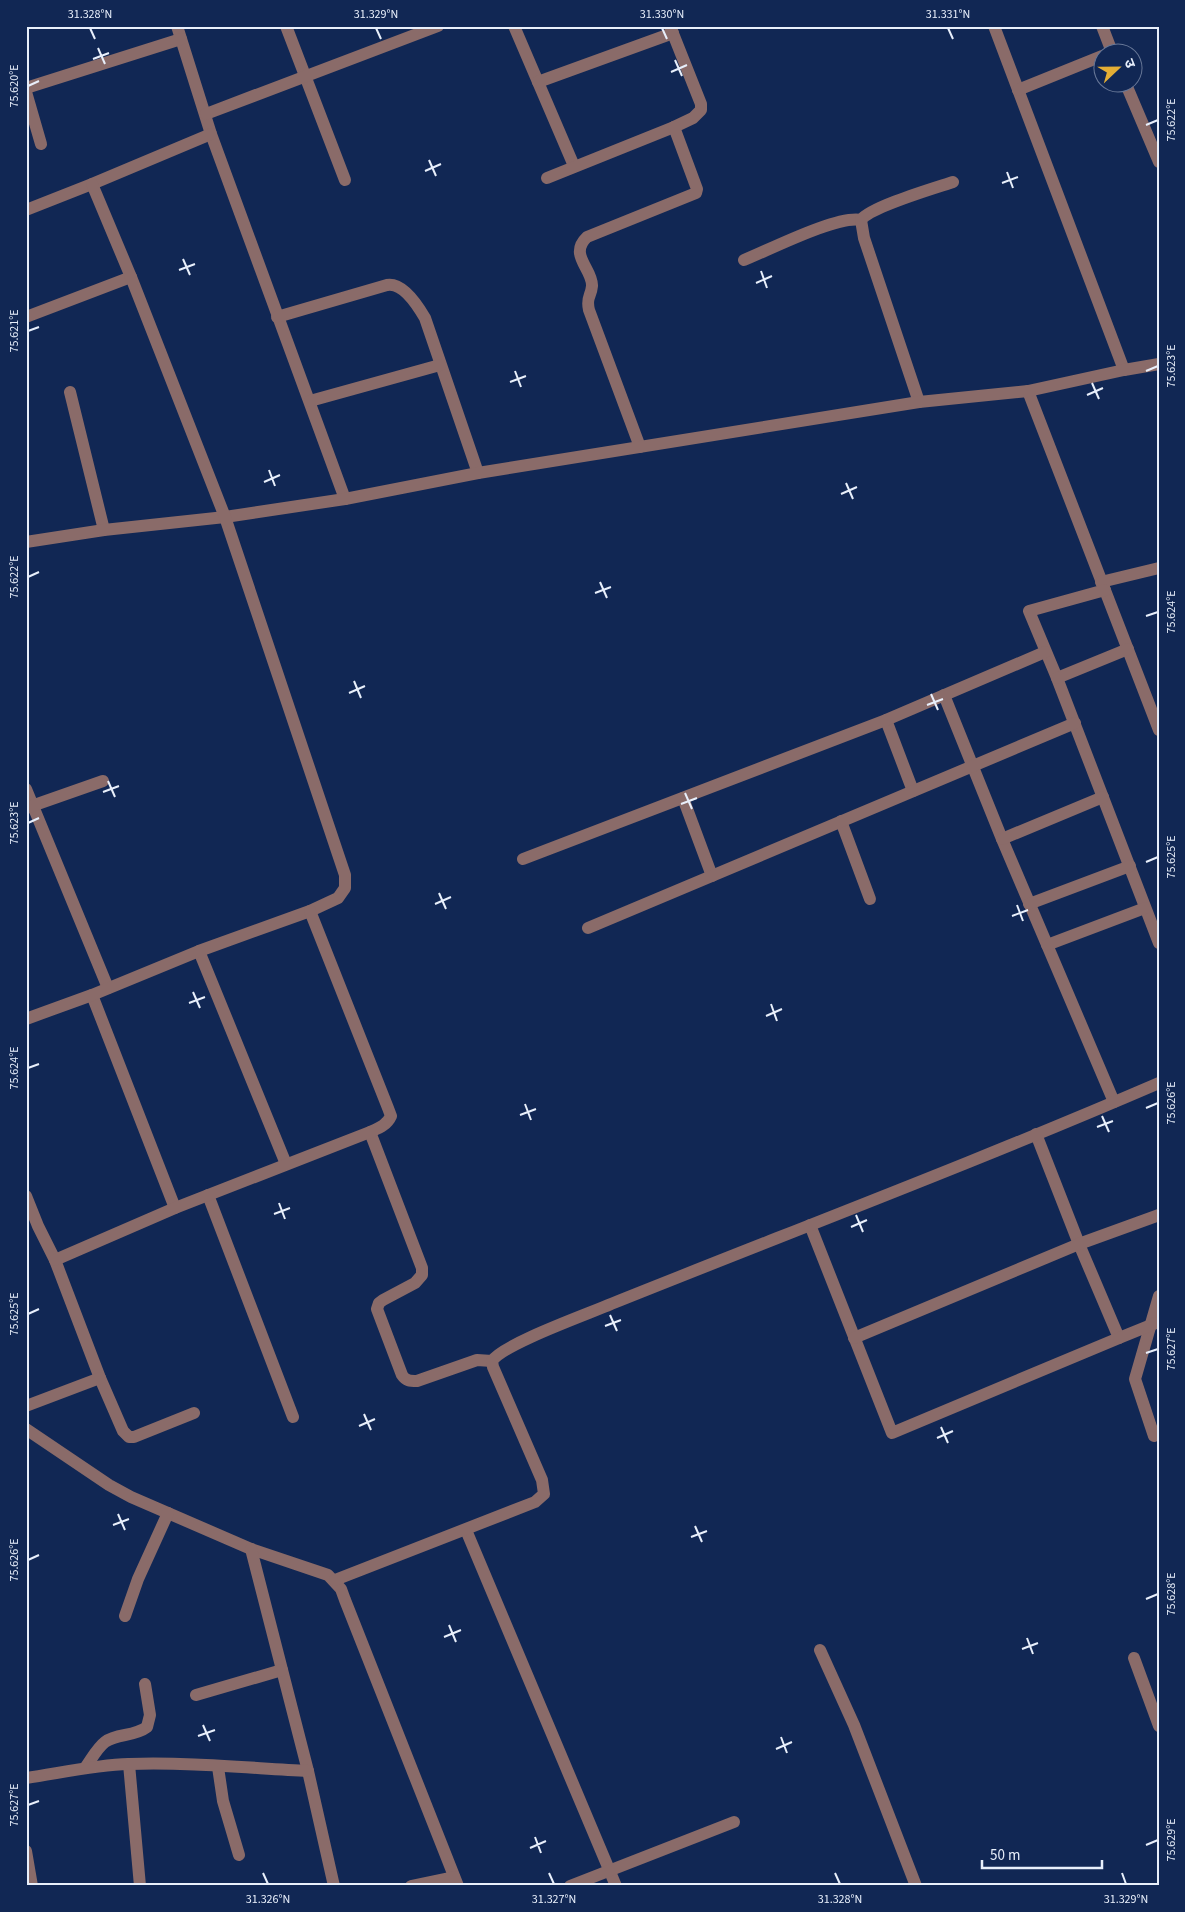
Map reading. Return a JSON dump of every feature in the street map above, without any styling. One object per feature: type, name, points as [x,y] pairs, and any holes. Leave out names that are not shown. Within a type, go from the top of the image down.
[{"type":"street","points":[[177,26],[211,134],[345,499]]},
{"type":"street","points":[[286,26],[345,180]]},
{"type":"street","points":[[206,114],[438,26]]},
{"type":"street","points":[[514,26],[574,166]]},
{"type":"street","points":[[994,26],[1124,370]]},
{"type":"street","points":[[1102,26],[1108,42]]},
{"type":"street","points":[[538,82],[672,30],[701,110],[694,118],[674,127],[547,178]]},
{"type":"street","points":[[26,88],[181,39]]},
{"type":"street","points":[[1018,90],[1092,60]]},
{"type":"street","points":[[26,92],[42,144]]},
{"type":"street","points":[[1129,92],[1159,162]]},
{"type":"street","points":[[640,447],[589,310],[587,302],[592,286],[580,254],[581,247],[587,237],[696,193],[697,189],[674,127]]},
{"type":"street","points":[[26,210],[211,134]]},
{"type":"street","points":[[919,402],[864,238],[861,220],[864,215],[953,182]]},
{"type":"street","points":[[26,1019],[92,995],[199,951],[310,911],[338,898],[345,888],[345,875],[225,517],[131,277],[92,184]]},
{"type":"street","points":[[744,260],[836,222],[853,219],[861,220]]},
{"type":"street","points":[[26,317],[131,277]]},
{"type":"street","points":[[277,317],[393,284],[398,286],[419,307],[425,318],[478,473]]},
{"type":"street","points":[[26,542],[104,530],[225,517],[345,499],[478,473],[919,402],[1028,391],[1159,364]]},
{"type":"street","points":[[310,400],[440,365]]},
{"type":"street","points":[[1028,391],[1159,730]]},
{"type":"street","points":[[70,392],[104,530]]},
{"type":"street","points":[[1159,568],[1029,611],[1075,723],[1145,908],[1154,919],[1159,943]]},
{"type":"street","points":[[1057,678],[1128,649]]},
{"type":"street","points":[[523,859],[886,720],[1045,652]]},
{"type":"street","points":[[944,695],[1029,904],[1114,1102]]},
{"type":"street","points":[[886,720],[913,791]]},
{"type":"street","points":[[588,928],[1075,723]]},
{"type":"street","points":[[30,808],[104,781]]},
{"type":"street","points":[[26,789],[30,808],[108,988]]},
{"type":"street","points":[[683,798],[712,876]]},
{"type":"street","points":[[1002,839],[1103,798]]},
{"type":"street","points":[[842,821],[870,899]]},
{"type":"street","points":[[1029,904],[1130,866]]},
{"type":"street","points":[[1047,945],[1145,908]]},
{"type":"street","points":[[55,1260],[176,1208],[370,1132],[383,1126],[391,1116],[310,911]]},
{"type":"street","points":[[199,951],[286,1164]]},
{"type":"street","points":[[92,995],[176,1208]]},
{"type":"street","points":[[370,1132],[422,1268],[422,1275],[415,1284],[383,1300],[379,1303],[378,1309],[402,1375],[410,1381],[417,1381],[477,1360],[492,1361],[501,1352],[555,1327],[1159,1083]]},
{"type":"street","points":[[1036,1134],[1079,1244],[1119,1338]]},
{"type":"street","points":[[208,1195],[293,1416]]},
{"type":"street","points":[[26,1196],[55,1260],[100,1378],[123,1432],[129,1437],[194,1413]]},
{"type":"street","points":[[854,1338],[1079,1244],[1159,1215]]},
{"type":"street","points":[[810,1225],[892,1433],[1155,1324]]},
{"type":"street","points":[[1159,1296],[1155,1324],[1135,1379],[1154,1436],[1159,1434]]},
{"type":"street","points":[[335,1580],[535,1502],[544,1494],[542,1480],[492,1361]]},
{"type":"street","points":[[26,1406],[100,1378]]},
{"type":"street","points":[[26,1429],[109,1485],[131,1496],[251,1549],[328,1575],[335,1580],[345,1600],[456,1881],[411,1886]]},
{"type":"street","points":[[124,1616],[138,1579],[168,1512]]},
{"type":"street","points":[[466,1530],[616,1886]]},
{"type":"street","points":[[251,1549],[308,1771],[334,1886]]},
{"type":"street","points":[[820,1650],[854,1725],[916,1886]]},
{"type":"street","points":[[1134,1658],[1159,1726]]},
{"type":"street","points":[[196,1695],[282,1670]]},
{"type":"street","points":[[85,1768],[104,1742],[132,1735],[147,1727],[150,1715],[145,1684]]},
{"type":"street","points":[[26,1778],[85,1768],[129,1764],[308,1771]]},
{"type":"street","points":[[129,1764],[140,1886]]},
{"type":"street","points":[[218,1767],[223,1800],[239,1855]]},
{"type":"street","points":[[570,1886],[734,1822]]},
{"type":"street","points":[[26,1851],[32,1886]]}]
